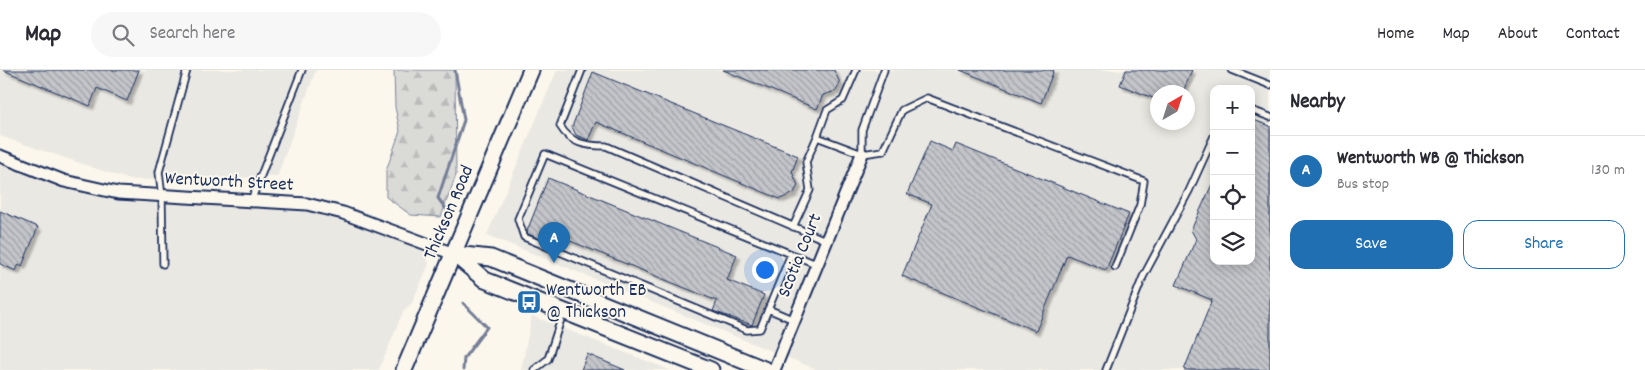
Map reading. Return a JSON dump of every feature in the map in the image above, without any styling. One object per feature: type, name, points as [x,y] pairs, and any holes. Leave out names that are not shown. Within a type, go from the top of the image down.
[{"type":"main road","name":"Thickson Road","points":[[404,370],[531,70]]},
{"type":"main road","points":[[454,254],[484,280],[711,370]]},
{"type":"main road","points":[[454,254],[491,258],[766,370]]},
{"type":"street","name":"Scotia Court","points":[[774,370],[825,240],[862,154]]},
{"type":"street","name":"Wentworth Street","points":[[0,156],[64,181],[118,193],[307,204],[343,213],[454,254]]},
{"type":"lane","points":[[163,264],[162,197],[159,172],[187,70]]},
{"type":"lane","points":[[252,201],[302,70]]},
{"type":"lane","points":[[582,70],[560,126],[568,138],[587,146],[606,146],[825,240]]},
{"type":"lane","points":[[793,227],[810,190],[806,162],[827,110],[843,100],[856,70]]},
{"type":"lane","points":[[862,154],[862,130],[884,70]]},
{"type":"lane","points":[[1232,70],[1270,85]]},
{"type":"lane","points":[[817,137],[862,154],[883,151],[902,110],[927,98],[1144,181],[1140,205],[1115,266]]},
{"type":"lane","points":[[1255,111],[1270,117]]},
{"type":"lane","points":[[1106,370],[1143,278],[1189,191],[1210,145]]},
{"type":"lane","points":[[791,254],[760,329],[747,330],[524,237],[518,219],[545,154],[816,264]]},
{"type":"lane","points":[[768,309],[794,320]]},
{"type":"lane","points":[[534,370],[548,359],[564,311]]},
{"type":"shaded area","points":[[0,70],[316,70],[277,177],[130,180],[0,136]]},
{"type":"shaded area","points":[[557,70],[1270,70],[1270,370],[818,370],[487,235]]},
{"type":"shaded area","points":[[0,161],[99,196],[316,210],[423,251],[429,264],[412,303],[403,312],[379,370],[0,370]]},
{"type":"shaded area","points":[[532,316],[670,370],[521,370]]},
{"type":"green space","points":[[394,70],[455,70],[456,175],[441,217],[411,215],[386,197],[386,171],[400,131],[395,107]]},
{"type":"building","points":[[3,70],[139,70],[127,101],[97,88],[90,106]]},
{"type":"building","points":[[723,70],[834,70],[840,83],[836,91],[823,95],[817,109]]},
{"type":"building","points":[[960,70],[1054,70],[1041,103]]},
{"type":"building","points":[[1126,70],[1192,70],[1186,85],[1150,85],[1150,97],[1120,85]]},
{"type":"building","points":[[593,72],[798,156],[792,172],[798,185],[794,193],[780,199],[596,122],[588,140],[576,135],[572,127]]},
{"type":"building","points":[[1255,120],[1270,126],[1270,370],[1184,370],[1212,300],[1176,285],[1196,239],[1191,230],[1210,189],[1210,265],[1255,265]]},
{"type":"building","points":[[930,141],[953,151],[956,144],[1129,214],[1106,270],[1067,255],[1036,331],[902,276],[932,204],[907,194]]},
{"type":"building","points":[[548,178],[737,255],[727,280],[764,295],[752,325],[713,311],[717,301],[558,236],[555,245],[528,234],[527,231]]},
{"type":"building","points":[[0,211],[38,227],[22,266],[19,264],[16,271],[0,264]]},
{"type":"building","points":[[587,354],[625,370],[581,370]]},
{"type":"waterway","points":[[446,209],[438,198],[464,120],[455,70]]},
{"type":"waterway","points":[[463,303],[487,327],[464,358],[463,370]]},
{"type":"place","name":"Wentworth WB @ Thickson","points":[[554,263]]},
{"type":"place","name":"Wentworth EB @ Thickson","points":[[529,302]]}]
